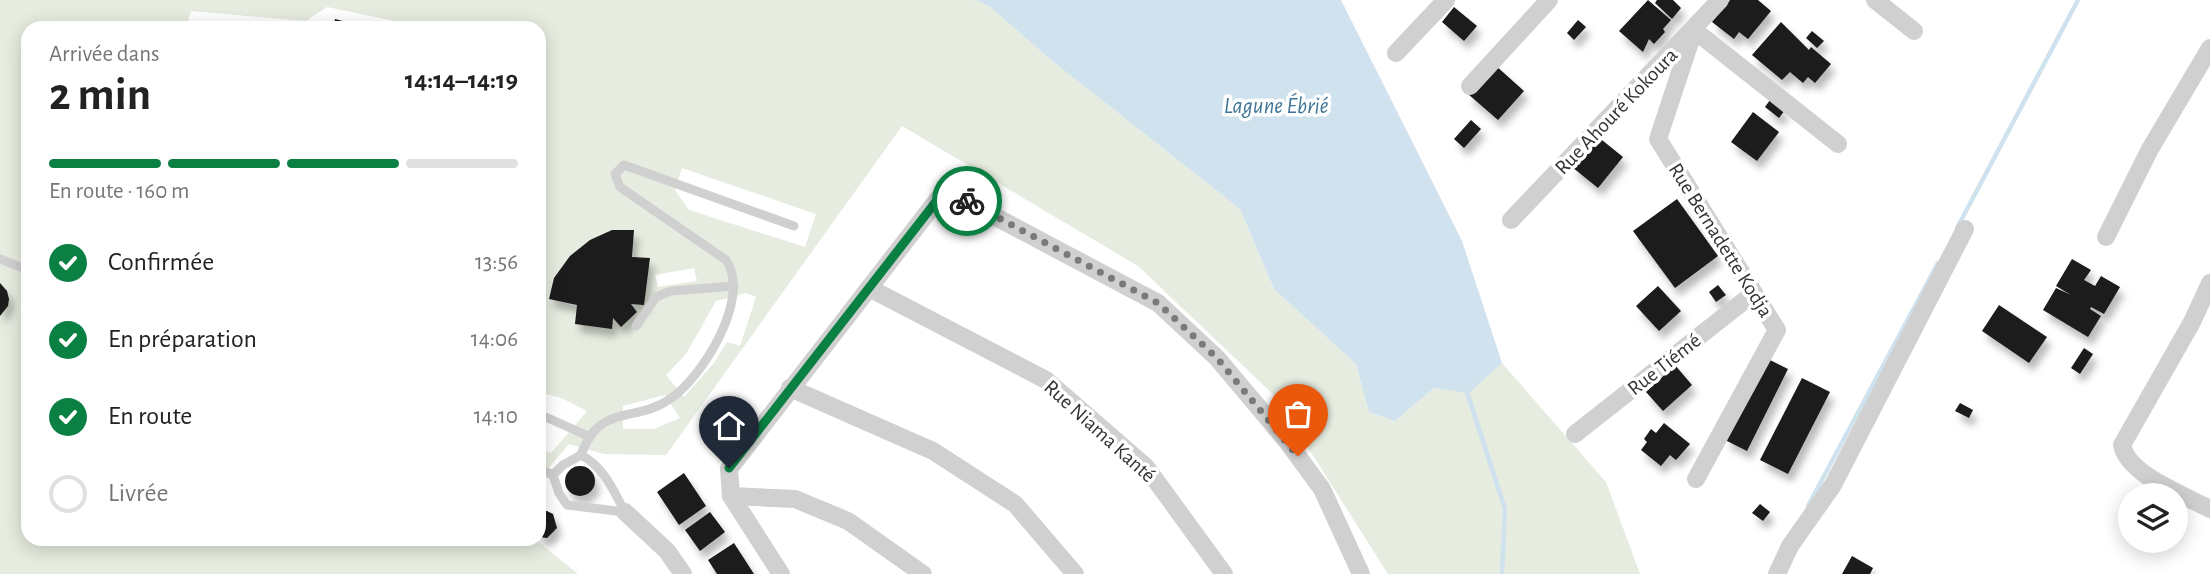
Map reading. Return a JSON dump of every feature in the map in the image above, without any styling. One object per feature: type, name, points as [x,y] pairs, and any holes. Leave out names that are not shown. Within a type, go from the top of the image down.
[{"type":"street","points":[[1396,53],[1446,0]]},
{"type":"street","points":[[1470,86],[1549,0]]},
{"type":"street","name":"Rue Ahouré Kokoura","points":[[1511,220],[1720,0]]},
{"type":"street","points":[[1875,0],[1914,31]]},
{"type":"street","points":[[1694,30],[1838,144]]},
{"type":"street","name":"Rue Bernadette Kodja","points":[[1694,30],[1658,139],[1777,330],[1696,479]]},
{"type":"street","points":[[2106,237],[2150,149],[2208,62]]},
{"type":"street","points":[[781,574],[731,496],[729,468],[945,190],[1158,303],[1217,358],[1286,440],[1322,489],[1361,574]]},
{"type":"street","points":[[1777,574],[1790,546],[1833,485],[1965,229]]},
{"type":"street","points":[[2210,283],[2192,322],[2122,445],[2125,458],[2138,471],[2210,509]]},
{"type":"street","name":"Rue Niama Kanté","points":[[869,288],[1046,380],[1146,467],[1224,574]]},
{"type":"street","name":"Rue Tiémé","points":[[1574,434],[1754,293]]},
{"type":"street","points":[[790,388],[933,451],[1015,504],[1075,574]]},
{"type":"street","points":[[731,496],[795,499],[848,521],[923,574]]},
{"type":"street","points":[[625,512],[667,551],[683,574]]},
{"type":"lane","points":[[553,475],[563,465],[581,456],[588,436],[611,418],[669,400],[685,385],[715,345],[726,320],[734,286],[734,271],[726,260],[620,187],[615,174],[624,165],[794,226]]},
{"type":"lane","points":[[0,259],[21,267]]},
{"type":"lane","points":[[636,326],[656,297],[706,286],[734,286]]},
{"type":"lane","points":[[546,417],[588,436]]},
{"type":"lane","points":[[581,456],[597,465],[625,512]]},
{"type":"lane","points":[[546,472],[553,475],[559,493],[567,505],[587,510],[625,512]]},
{"type":"shaded area","points":[[0,0],[975,0],[989,6],[1051,60],[1240,209],[1274,289],[1356,364],[1369,412],[1395,421],[1434,388],[1469,392],[1502,363],[1606,482],[1640,574],[1388,574],[1276,397],[1138,266],[902,126],[666,455],[604,454],[569,444],[546,471],[546,451],[551,453],[587,411],[546,394],[546,21],[394,21],[327,7],[306,21],[191,11],[188,21],[21,21],[21,546],[544,546],[578,574],[0,574]],"holes":[[[682,168],[816,214],[805,247],[689,210],[675,190]],[[612,230],[634,230],[631,304],[637,312],[621,326],[613,318],[549,298],[558,275],[572,256],[580,248]],[[694,268],[697,281],[658,287],[655,275]],[[746,293],[756,297],[740,346],[727,342],[714,363],[684,397],[666,375],[686,354],[716,301]],[[665,395],[680,418],[654,429],[623,429],[623,406]]]},
{"type":"water","name":"Lagune Ébrié","points":[[975,0],[1341,0],[1462,241],[1502,363],[1469,393],[1434,388],[1395,421],[1369,412],[1356,364],[1274,289],[1240,209],[1051,60],[989,6]]},
{"type":"building","points":[[1648,0],[1671,20],[1654,44],[1649,39],[1643,52],[1619,31]]},
{"type":"building","points":[[1657,0],[1673,0],[1681,8],[1672,19],[1655,3]]},
{"type":"building","points":[[1730,0],[1758,0],[1771,11],[1748,39],[1739,32],[1734,39],[1712,22]]},
{"type":"building","points":[[1454,7],[1477,26],[1464,41],[1442,22]]},
{"type":"building","points":[[1578,20],[1586,27],[1574,40],[1567,33]]},
{"type":"building","points":[[1781,22],[1809,50],[1811,47],[1831,64],[1815,83],[1808,77],[1803,83],[1790,72],[1782,80],[1752,55]]},
{"type":"building","points":[[1812,31],[1824,41],[1817,48],[1806,38]]},
{"type":"building","points":[[1495,65],[1524,91],[1498,120],[1468,94]]},
{"type":"building","points":[[1770,100],[1785,110],[1779,118],[1765,107]]},
{"type":"building","points":[[1753,112],[1779,132],[1757,161],[1731,142]]},
{"type":"building","points":[[1471,120],[1481,129],[1464,148],[1454,139]]},
{"type":"building","points":[[1597,136],[1623,157],[1598,188],[1572,167]]},
{"type":"building","points":[[1677,199],[1718,256],[1675,288],[1633,231]]},
{"type":"building","points":[[612,230],[634,230],[632,257],[650,258],[644,305],[631,304],[637,312],[621,327],[613,318],[612,329],[575,324],[577,305],[549,299],[554,278],[570,256],[590,240]]},
{"type":"building","points":[[2072,259],[2091,270],[2084,280],[2095,286],[2101,276],[2120,287],[2104,314],[2091,307],[2090,309],[2101,316],[2088,337],[2043,310],[2056,288],[2071,295],[2056,286]]},
{"type":"building","points":[[0,283],[7,291],[9,299],[8,306],[0,316]]},
{"type":"building","points":[[1718,285],[1726,295],[1716,302],[1709,292]]},
{"type":"building","points":[[1658,286],[1681,311],[1659,331],[1636,306]]},
{"type":"building","points":[[1999,305],[2047,337],[2029,363],[1982,331]]},
{"type":"building","points":[[2084,348],[2093,354],[2080,374],[2071,368]]},
{"type":"building","points":[[1766,358],[1788,369],[1747,451],[1725,440]]},
{"type":"building","points":[[1675,365],[1692,385],[1663,411],[1646,392]]},
{"type":"building","points":[[1802,378],[1830,392],[1788,474],[1760,460]]},
{"type":"building","points":[[1960,403],[1973,410],[1969,418],[1955,411]]},
{"type":"building","points":[[1664,423],[1690,444],[1676,460],[1670,455],[1661,466],[1641,450],[1651,429],[1656,433]]},
{"type":"building","points":[[580,466],[591,470],[595,481],[591,492],[580,496],[569,492],[565,481],[569,470]]},
{"type":"building","points":[[684,473],[706,506],[679,525],[657,492]]},
{"type":"building","points":[[1760,504],[1770,512],[1763,521],[1752,513]]},
{"type":"building","points":[[546,511],[553,514],[557,528],[547,538],[546,538]]},
{"type":"building","points":[[710,512],[725,532],[700,551],[685,530]]},
{"type":"building","points":[[734,543],[754,574],[717,574],[708,560]]},
{"type":"building","points":[[1852,556],[1873,568],[1870,574],[1842,574]]},
{"type":"waterway","points":[[1957,228],[2078,0]]},
{"type":"waterway","points":[[1808,506],[1938,263]]},
{"type":"waterway","points":[[1466,389],[1505,509],[1502,574]]},
{"type":"way so far","points":[[967,201],[1158,303],[1217,358],[1298,456]]},
{"type":"route","points":[[729,468],[945,190],[967,201]]}]
